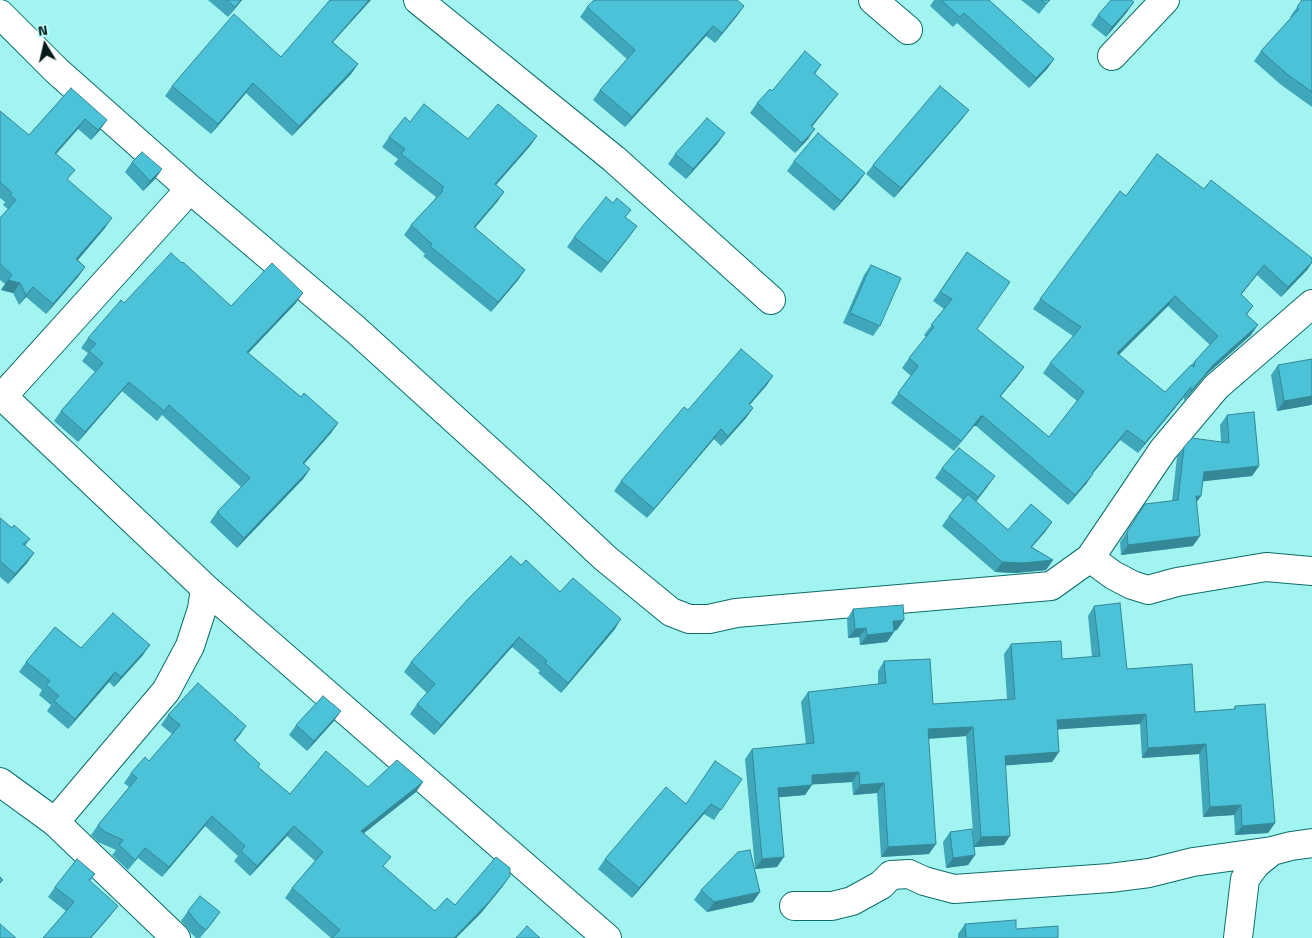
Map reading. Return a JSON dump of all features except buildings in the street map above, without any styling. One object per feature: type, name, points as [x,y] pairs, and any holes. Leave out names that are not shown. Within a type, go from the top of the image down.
[{"type":"street","points":[[418,0],[614,159],[770,300]]},
{"type":"street","points":[[873,0],[908,30]]},
{"type":"street","points":[[1112,56],[1164,0]]},
{"type":"street","points":[[0,14],[57,71],[190,189],[355,329],[605,558],[670,612],[689,619],[709,620],[736,613],[1051,586],[1090,558],[1163,450],[1216,387],[1312,304]]},
{"type":"street","points":[[190,189],[2,395],[205,588],[608,938]]},
{"type":"street","points":[[1090,558],[1132,585],[1148,590],[1177,582],[1266,567],[1312,571]]},
{"type":"street","points":[[54,822],[166,691],[190,646],[202,609],[205,588]]},
{"type":"street","points":[[0,782],[54,822],[176,938]]},
{"type":"street","points":[[794,906],[832,906],[852,901],[881,885],[891,875],[908,874],[924,881],[954,889],[970,889],[1110,878],[1193,862],[1272,852],[1291,846],[1312,843]]},
{"type":"street","points":[[1238,938],[1245,878],[1256,864],[1272,852]]}]
